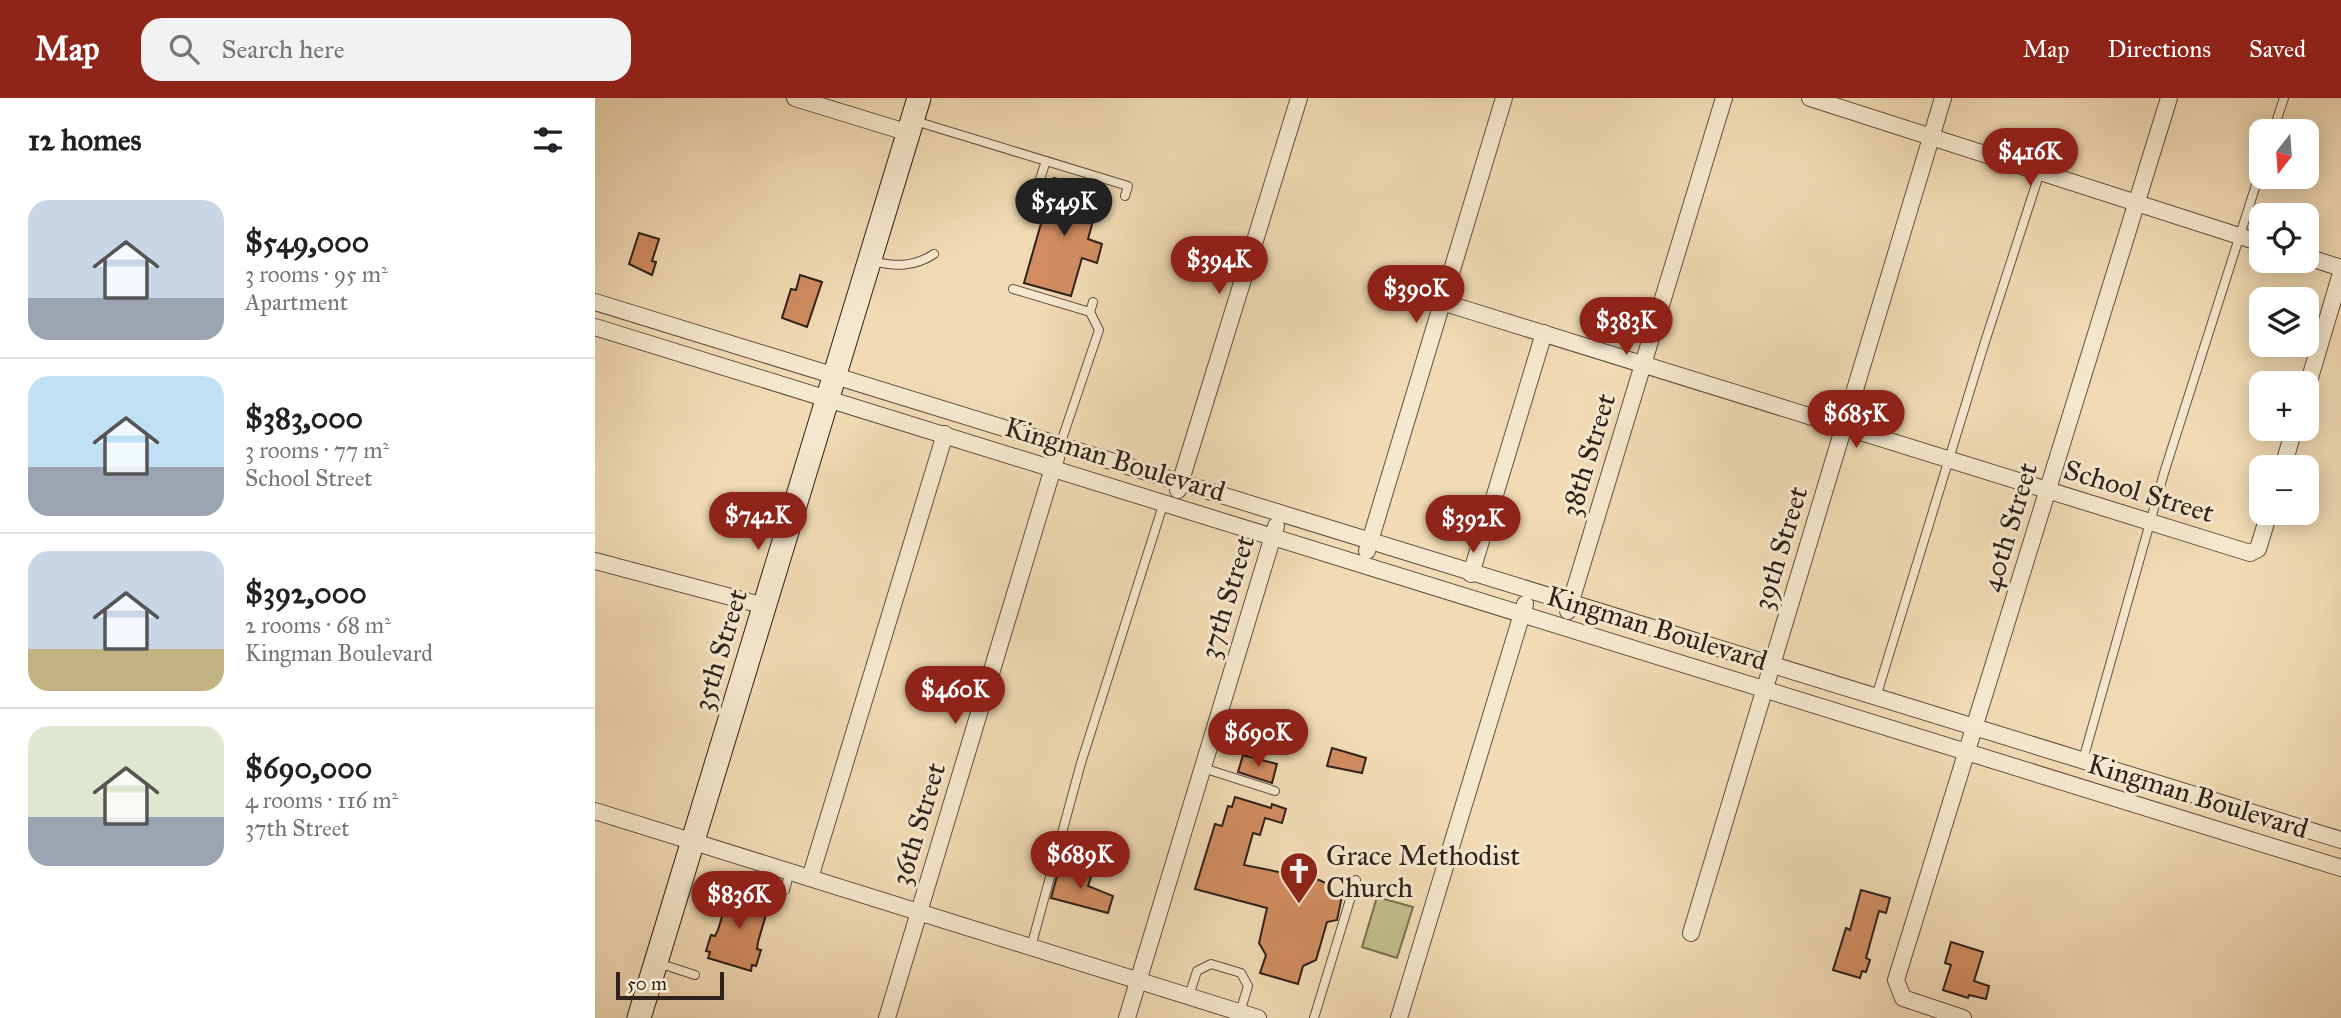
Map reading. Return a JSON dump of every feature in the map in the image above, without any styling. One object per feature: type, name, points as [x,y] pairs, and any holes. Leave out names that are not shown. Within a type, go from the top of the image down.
[{"type":"street","points":[[795,98],[911,127]]},
{"type":"street","name":"35th Street","points":[[639,1018],[919,98]]},
{"type":"street","points":[[1169,503],[1181,483],[1299,98]]},
{"type":"street","points":[[1363,563],[1504,98]]},
{"type":"street","name":"38th Street","points":[[1563,626],[1724,98]]},
{"type":"street","points":[[1810,98],[2249,239]]},
{"type":"street","name":"39th Street","points":[[1692,933],[1943,98]]},
{"type":"street","name":"40th Street","points":[[1962,1018],[1903,998],[1896,980],[2169,98]]},
{"type":"street","points":[[2319,261],[2341,268]]},
{"type":"street","points":[[2312,371],[2341,273]]},
{"type":"street","name":"Kingman Boulevard","points":[[595,302],[1529,592],[2341,840]]},
{"type":"street","name":"School Street","points":[[1442,302],[2250,553],[2258,548],[2265,525]]},
{"type":"street","name":"Kingman Boulevard","points":[[595,327],[945,433],[2338,867]]},
{"type":"street","points":[[1471,574],[1544,333]]},
{"type":"street","points":[[810,877],[945,433]]},
{"type":"street","name":"36th Street","points":[[887,1018],[1059,445]]},
{"type":"street","name":"37th Street","points":[[1127,1018],[1279,514]]},
{"type":"street","points":[[595,561],[643,575],[657,575],[765,606]]},
{"type":"street","points":[[1399,1018],[1529,592]]},
{"type":"street","points":[[595,811],[1258,1018]]},
{"type":"street","points":[[2338,867],[2341,846]]},
{"type":"lane","points":[[2277,119],[2284,98]]},
{"type":"lane","points":[[911,127],[1046,161],[1128,186],[1125,196]]},
{"type":"lane","points":[[1040,179],[1046,161]]},
{"type":"lane","points":[[1876,697],[2040,172]]},
{"type":"lane","points":[[2083,760],[2164,473],[2254,189]]},
{"type":"lane","points":[[870,260],[892,266],[909,265],[934,254]]},
{"type":"lane","points":[[1013,289],[1090,312]]},
{"type":"lane","points":[[1059,445],[1099,330],[1090,312],[1093,302]]},
{"type":"lane","points":[[1031,947],[1081,763],[1169,503]]},
{"type":"lane","points":[[1203,768],[1275,790]]},
{"type":"lane","points":[[785,890],[790,872]]},
{"type":"lane","points":[[1314,1018],[1356,880]]},
{"type":"lane","points":[[656,963],[695,975]]},
{"type":"lane","points":[[1189,996],[1197,971],[1211,964],[1241,973],[1248,986],[1240,1012]]},
{"type":"shaded area","points":[[1377,897],[1413,907],[1397,958],[1362,947]]},
{"type":"building","points":[[1054,178],[1101,192],[1088,239],[1102,244],[1097,263],[1082,258],[1071,296],[1024,283]]},
{"type":"building","points":[[639,233],[659,239],[652,261],[656,262],[652,275],[629,264]]},
{"type":"building","points":[[800,275],[822,282],[807,327],[782,318],[791,289],[796,290]]},
{"type":"building","points":[[1332,748],[1366,758],[1362,773],[1327,766]]},
{"type":"building","points":[[1243,755],[1277,764],[1272,783],[1238,772]]},
{"type":"building","name":"Grace Methodist Church","points":[[1235,797],[1271,808],[1272,804],[1286,809],[1282,823],[1265,818],[1260,835],[1253,833],[1244,865],[1319,880],[1328,884],[1326,891],[1342,896],[1337,920],[1327,922],[1316,960],[1303,966],[1298,984],[1260,973],[1266,955],[1259,943],[1267,908],[1195,889],[1215,824],[1222,826],[1228,806],[1232,807]]},
{"type":"building","points":[[1060,865],[1091,877],[1088,886],[1113,896],[1108,913],[1051,898]]},
{"type":"building","points":[[730,890],[770,901],[758,942],[757,949],[761,950],[756,966],[752,965],[751,971],[708,958],[710,952],[706,951],[711,935],[715,936],[718,930]]},
{"type":"building","points":[[1861,890],[1890,898],[1886,913],[1879,911],[1866,958],[1870,960],[1866,972],[1862,971],[1860,978],[1833,970],[1846,928],[1850,930]]},
{"type":"building","points":[[1951,942],[1983,952],[1974,981],[1989,986],[1986,999],[1969,995],[1968,998],[1943,990],[1951,965],[1945,963]]},
{"type":"place","name":"Grace Methodist Church","points":[[1299,905]]}]
